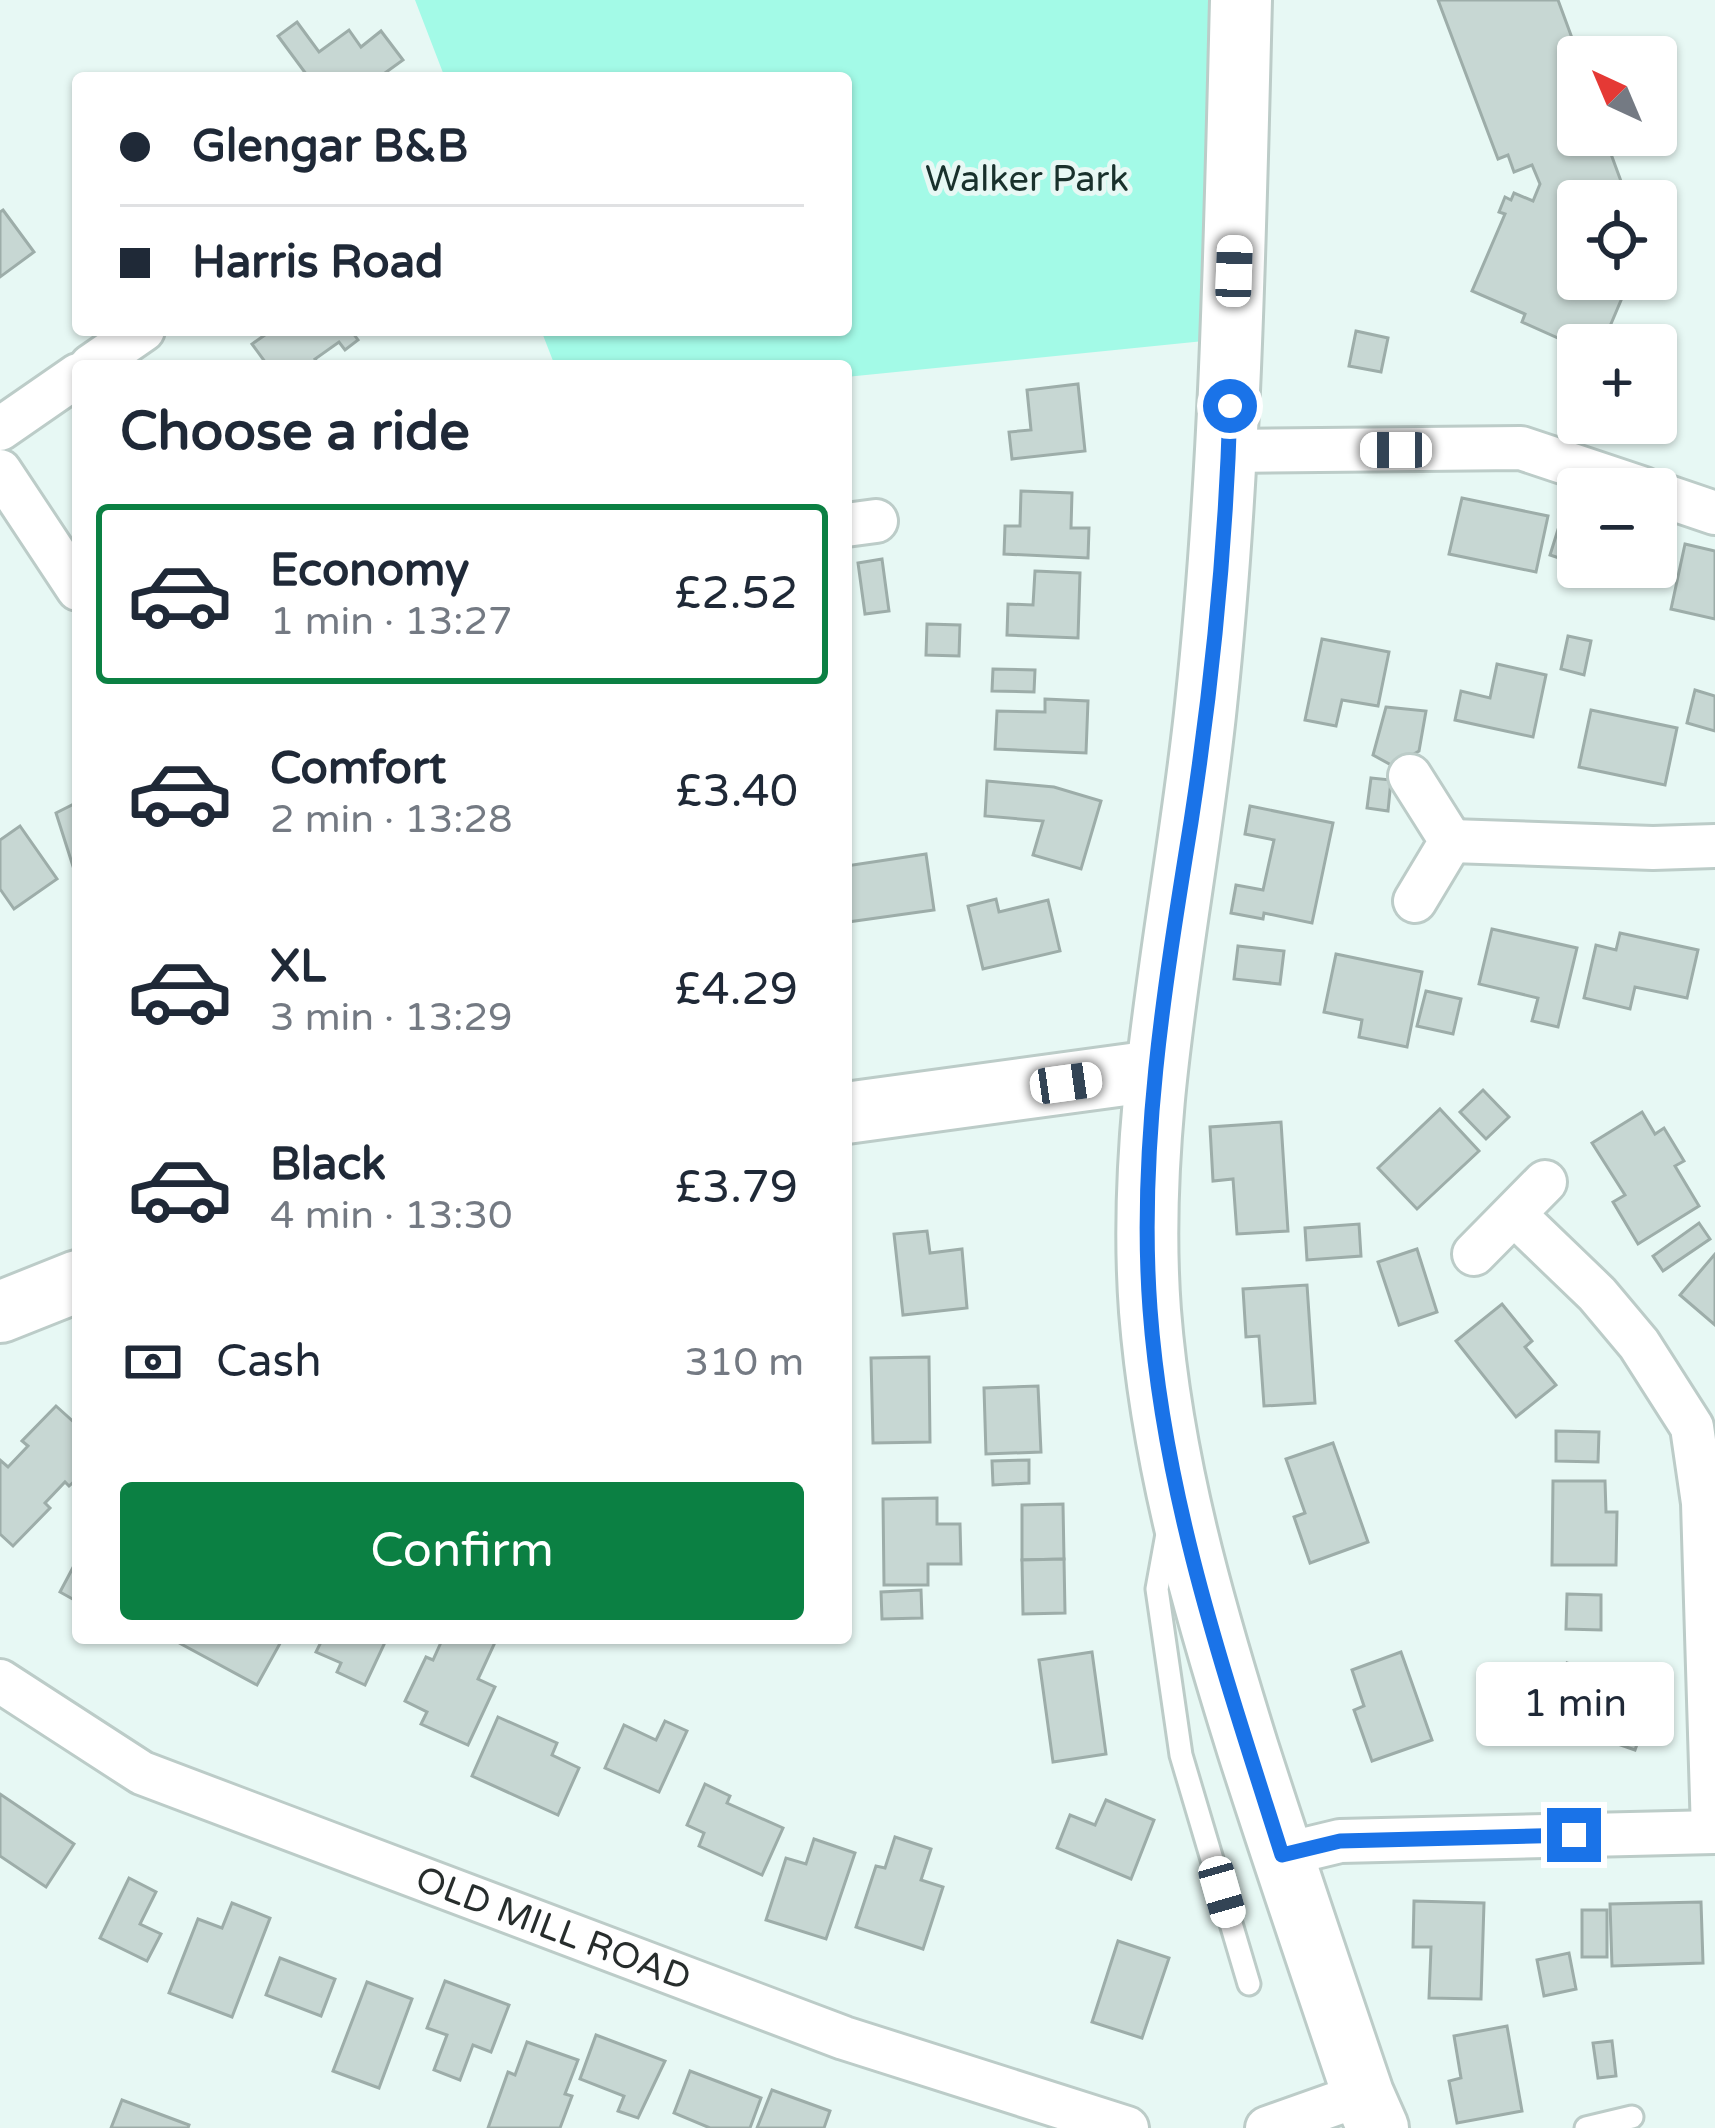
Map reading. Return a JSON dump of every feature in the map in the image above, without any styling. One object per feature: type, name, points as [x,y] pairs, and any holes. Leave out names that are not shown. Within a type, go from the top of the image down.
[{"type":"main road","points":[[1241,0],[1228,451],[1205,713],[1154,1071],[1150,1306],[1175,1492],[1195,1580],[1282,1855],[1371,2111]]},
{"type":"main road","points":[[852,1112],[1154,1071]]},
{"type":"main road","points":[[0,1312],[72,1283]]},
{"type":"street","points":[[100,360],[134,336]]},
{"type":"street","points":[[0,429],[72,379]]},
{"type":"street","points":[[1228,451],[1521,448],[1581,468]]},
{"type":"street","points":[[0,471],[72,580]]},
{"type":"street","points":[[1677,500],[1715,512]]},
{"type":"street","points":[[1410,776],[1451,841]]},
{"type":"street","points":[[1451,841],[1715,846]]},
{"type":"street","points":[[1415,901],[1451,841]]},
{"type":"street","points":[[1474,1254],[1545,1182]]},
{"type":"street","points":[[1282,1855],[1340,1841],[1714,1832],[1703,1422],[1597,1294],[1515,1215]]},
{"type":"street","name":"OLD MILL ROAD","points":[[0,1681],[142,1773],[844,2038],[1127,2128]]},
{"type":"street","points":[[1267,2128],[1371,2111]]},
{"type":"lane","points":[[1175,1492],[1157,1589],[1181,1755],[1249,1984]]},
{"type":"lane","points":[[1586,2128],[1632,2117]]},
{"type":"green space","name":"Walker Park","points":[[415,0],[1219,0],[1204,341],[852,376],[852,360],[553,360],[543,336],[852,336],[852,72],[443,72]]},
{"type":"building","points":[[1438,0],[1558,0],[1571,36],[1557,36],[1557,156],[1612,156],[1621,180],[1557,180],[1557,300],[1621,300],[1611,324],[1557,324],[1557,338],[1522,322],[1525,314],[1472,291],[1505,214],[1499,212],[1505,197],[1511,200],[1514,193],[1533,201],[1540,184],[1532,165],[1514,172],[1508,155],[1498,159]]},
{"type":"building","points":[[297,22],[319,52],[349,30],[361,47],[381,31],[403,60],[386,72],[305,72],[278,36]]},
{"type":"building","points":[[0,212],[34,252],[0,277]]},
{"type":"building","points":[[1356,331],[1388,338],[1381,372],[1349,366]]},
{"type":"building","points":[[263,336],[355,336],[358,340],[345,350],[339,342],[316,360],[264,360],[252,344]]},
{"type":"building","points":[[1078,384],[1085,451],[1012,459],[1009,432],[1031,430],[1027,390]]},
{"type":"building","points":[[1021,491],[1072,493],[1071,528],[1089,528],[1088,558],[1004,554],[1005,526],[1020,526]]},
{"type":"building","points":[[1462,498],[1548,516],[1536,572],[1449,554]]},
{"type":"building","points":[[1685,544],[1715,551],[1715,619],[1671,609]]},
{"type":"building","points":[[882,559],[889,611],[865,614],[858,563]]},
{"type":"building","points":[[1035,571],[1080,573],[1078,638],[1007,635],[1008,604],[1033,605]]},
{"type":"building","points":[[927,624],[960,625],[959,656],[926,655]]},
{"type":"building","points":[[1568,636],[1591,641],[1584,675],[1561,669]]},
{"type":"building","points":[[1322,639],[1389,652],[1378,706],[1342,700],[1336,726],[1305,720]]},
{"type":"building","points":[[1497,664],[1546,675],[1533,737],[1455,720],[1461,691],[1490,698]]},
{"type":"building","points":[[993,669],[1035,670],[1034,692],[992,691]]},
{"type":"building","points":[[1695,690],[1715,696],[1715,731],[1687,723]]},
{"type":"building","points":[[1045,699],[1088,701],[1086,753],[995,749],[997,711],[1045,712]]},
{"type":"building","points":[[1386,707],[1426,711],[1419,751],[1393,766],[1373,755]]},
{"type":"building","points":[[1591,710],[1677,728],[1665,785],[1579,767]]},
{"type":"building","points":[[1371,778],[1391,780],[1388,811],[1367,808]]},
{"type":"building","points":[[987,781],[1054,787],[1101,801],[1081,869],[1033,855],[1043,821],[985,816]]},
{"type":"building","points":[[72,805],[72,863],[56,813]]},
{"type":"building","points":[[1250,806],[1333,823],[1312,923],[1264,913],[1263,919],[1231,913],[1236,885],[1263,890],[1274,840],[1245,834]]},
{"type":"building","points":[[20,826],[57,879],[14,909],[0,889],[0,840]]},
{"type":"building","points":[[926,854],[934,910],[852,921],[852,865]]},
{"type":"building","points":[[996,899],[999,912],[1048,900],[1060,951],[983,969],[968,906]]},
{"type":"building","points":[[1492,929],[1577,948],[1558,1027],[1532,1021],[1538,998],[1479,984]]},
{"type":"building","points":[[1620,933],[1698,950],[1687,998],[1635,987],[1630,1009],[1584,998],[1596,945],[1616,950]]},
{"type":"building","points":[[1238,946],[1284,951],[1280,984],[1234,979]]},
{"type":"building","points":[[1336,954],[1422,972],[1407,1047],[1359,1037],[1362,1020],[1324,1012]]},
{"type":"building","points":[[1426,991],[1461,999],[1453,1034],[1417,1026]]},
{"type":"building","points":[[1483,1090],[1509,1117],[1486,1139],[1460,1112]]},
{"type":"building","points":[[1440,1109],[1479,1151],[1417,1209],[1378,1168]]},
{"type":"building","points":[[1642,1112],[1655,1134],[1664,1128],[1684,1161],[1675,1166],[1699,1206],[1638,1244],[1613,1202],[1625,1195],[1592,1143]]},
{"type":"building","points":[[1281,1122],[1288,1231],[1237,1234],[1233,1179],[1213,1181],[1210,1127]]},
{"type":"building","points":[[1699,1223],[1710,1239],[1663,1271],[1653,1256]]},
{"type":"building","points":[[1359,1224],[1361,1256],[1307,1260],[1305,1228]]},
{"type":"building","points":[[927,1231],[930,1253],[962,1249],[967,1308],[903,1315],[894,1234]]},
{"type":"building","points":[[1417,1249],[1437,1312],[1399,1325],[1378,1262]]},
{"type":"building","points":[[1715,1254],[1715,1325],[1680,1295]]},
{"type":"building","points":[[1307,1285],[1315,1403],[1264,1406],[1259,1336],[1246,1337],[1243,1289]]},
{"type":"building","points":[[1502,1304],[1532,1341],[1525,1347],[1556,1385],[1516,1417],[1456,1341]]},
{"type":"building","points":[[929,1357],[930,1442],[873,1443],[871,1358]]},
{"type":"building","points":[[1038,1386],[1041,1452],[986,1454],[984,1388]]},
{"type":"building","points":[[56,1406],[72,1421],[72,1483],[65,1482],[45,1503],[50,1508],[13,1546],[0,1534],[0,1460],[8,1467],[28,1446],[22,1441]]},
{"type":"building","points":[[1556,1431],[1599,1432],[1598,1462],[1556,1461]]},
{"type":"building","points":[[1333,1443],[1368,1542],[1310,1563],[1294,1517],[1305,1513],[1286,1459]]},
{"type":"building","points":[[1029,1460],[1029,1483],[993,1485],[992,1461]]},
{"type":"building","points":[[1553,1481],[1605,1481],[1606,1512],[1617,1512],[1616,1565],[1552,1565]]},
{"type":"building","points":[[937,1498],[937,1524],[960,1524],[961,1564],[928,1564],[928,1585],[884,1585],[883,1499]]},
{"type":"building","points":[[1063,1504],[1064,1559],[1022,1560],[1022,1505]]},
{"type":"building","points":[[1064,1559],[1065,1613],[1023,1614],[1022,1560]]},
{"type":"building","points":[[72,1569],[72,1599],[60,1592]]},
{"type":"building","points":[[921,1590],[922,1618],[882,1619],[881,1592]]},
{"type":"building","points":[[1567,1594],[1601,1595],[1601,1630],[1566,1629]]},
{"type":"building","points":[[181,1644],[280,1644],[257,1685]]},
{"type":"building","points":[[320,1644],[384,1644],[365,1685],[337,1672],[341,1663],[316,1652]]},
{"type":"building","points":[[440,1644],[494,1644],[478,1679],[495,1687],[468,1745],[421,1724],[427,1712],[405,1701],[426,1657],[433,1660]]},
{"type":"building","points":[[1092,1652],[1106,1754],[1053,1762],[1039,1660]]},
{"type":"building","points":[[1401,1652],[1432,1740],[1372,1761],[1354,1710],[1364,1706],[1352,1670]]},
{"type":"building","points":[[1567,1663],[1655,1693],[1635,1750],[1547,1719]]},
{"type":"building","points":[[498,1717],[557,1743],[552,1755],[579,1768],[558,1815],[472,1776]]},
{"type":"building","points":[[665,1721],[687,1731],[659,1792],[605,1768],[624,1725],[656,1740]]},
{"type":"building","points":[[705,1784],[730,1796],[727,1803],[783,1828],[762,1875],[699,1846],[704,1833],[687,1825]]},
{"type":"building","points":[[0,1794],[74,1844],[46,1887],[0,1856]]},
{"type":"building","points":[[1106,1800],[1154,1820],[1131,1879],[1057,1848],[1070,1815],[1095,1825]]},
{"type":"building","points":[[895,1837],[931,1849],[921,1880],[943,1887],[923,1949],[856,1927],[876,1866],[885,1868]]},
{"type":"building","points":[[814,1839],[855,1853],[826,1939],[766,1920],[786,1858],[806,1864]]},
{"type":"building","points":[[129,1878],[156,1892],[140,1924],[161,1934],[147,1961],[100,1938]]},
{"type":"building","points":[[1414,1901],[1484,1903],[1481,1999],[1429,1998],[1431,1947],[1413,1947]]},
{"type":"building","points":[[1701,1902],[1703,1963],[1612,1966],[1610,1904]]},
{"type":"building","points":[[232,1903],[270,1918],[232,2017],[169,1993],[198,1919],[222,1928]]},
{"type":"building","points":[[1582,1910],[1607,1910],[1607,1957],[1582,1957]]},
{"type":"building","points":[[1118,1941],[1169,1958],[1142,2038],[1092,2022]]},
{"type":"building","points":[[1569,1953],[1576,1989],[1544,1996],[1537,1960]]},
{"type":"building","points":[[280,1958],[335,1979],[321,2016],[266,1995]]},
{"type":"building","points":[[445,1981],[509,2005],[491,2052],[473,2045],[460,2080],[434,2070],[447,2035],[427,2028]]},
{"type":"building","points":[[367,1982],[412,1999],[379,2088],[333,2071]]},
{"type":"building","points":[[1507,2026],[1522,2111],[1457,2123],[1449,2081],[1461,2078],[1454,2036]]},
{"type":"building","points":[[596,2035],[665,2061],[638,2118],[618,2111],[624,2096],[580,2079]]},
{"type":"building","points":[[1612,2041],[1616,2076],[1598,2078],[1593,2043]]},
{"type":"building","points":[[527,2042],[578,2060],[565,2094],[572,2096],[560,2128],[488,2128],[508,2072],[515,2075]]},
{"type":"building","points":[[690,2071],[761,2098],[750,2128],[710,2128],[674,2113]]},
{"type":"building","points":[[772,2090],[830,2111],[824,2128],[757,2128]]},
{"type":"building","points":[[122,2100],[189,2125],[188,2128],[111,2128]]},
{"type":"route","points":[[1230,406],[1213,642],[1154,1071],[1149,1188],[1150,1306],[1160,1399],[1195,1580],[1282,1855],[1340,1841],[1574,1835]]}]
